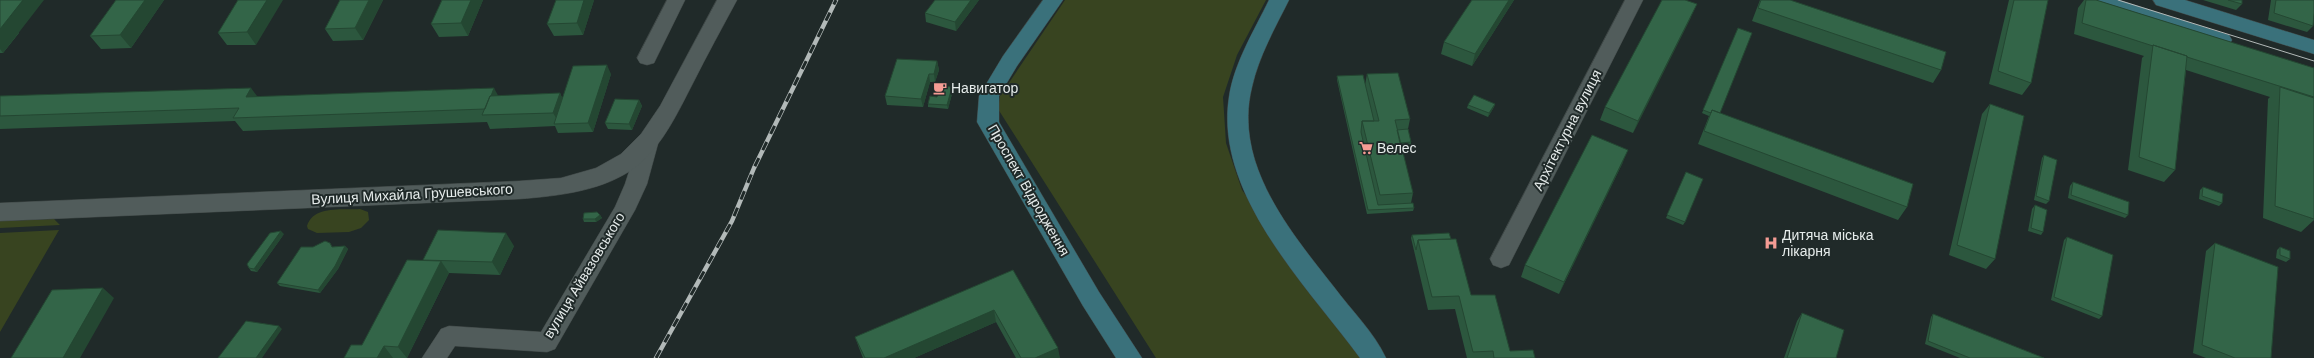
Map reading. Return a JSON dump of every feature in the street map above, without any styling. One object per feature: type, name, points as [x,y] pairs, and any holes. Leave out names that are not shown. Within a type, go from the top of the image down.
[{"type":"main road","name":"Проспект Відродження","points":[[1052,0],[1010,61],[989,96],[988,122],[1091,299],[1130,358]]},
{"type":"main road","points":[[1280,0],[1250,62],[1239,97],[1238,140],[1250,183],[1277,230],[1374,358]]},
{"type":"main road","points":[[2098,0],[2239,45]]},
{"type":"main road","points":[[2163,0],[2314,47]]},
{"type":"street","points":[[647,58],[676,0]]},
{"type":"street","name":"Вулиця Михайла Грушевського","points":[[0,212],[561,187],[604,175],[629,160],[649,140],[698,56],[727,0]]},
{"type":"street","name":"Архітектурна вулиця","points":[[1501,260],[1634,0]]},
{"type":"street","name":"вулиця Айвазовського","points":[[434,358],[448,336],[547,342],[624,210],[636,184],[649,140]]},
{"type":"green space","points":[[1065,0],[1266,0],[1237,55],[1223,97],[1226,143],[1242,190],[1361,358],[1156,358],[998,109],[1000,96]]},
{"type":"green space","points":[[337,209],[360,209],[368,212],[369,220],[361,228],[349,232],[317,233],[308,229],[307,226],[310,219],[322,212]]},
{"type":"green space","points":[[54,219],[60,225],[0,228],[0,221]]},
{"type":"green space","points":[[59,230],[0,332],[0,233]]},
{"type":"building","points":[[0,0],[23,0],[0,29]]},
{"type":"building","points":[[116,0],[145,0],[120,35],[90,36]]},
{"type":"building","points":[[238,0],[267,0],[247,32],[218,33]]},
{"type":"building","points":[[340,0],[369,0],[355,28],[325,29]]},
{"type":"building","points":[[442,0],[471,0],[461,23],[431,24]]},
{"type":"building","points":[[556,0],[584,0],[577,23],[547,24]]},
{"type":"building","points":[[935,0],[971,0],[955,22],[925,13]]},
{"type":"building","points":[[1472,0],[1509,0],[1475,54],[1444,42]]},
{"type":"building","points":[[1662,0],[1685,0],[1697,4],[1638,121],[1605,107]]},
{"type":"building","points":[[1761,0],[1790,0],[1946,52],[1941,70],[1758,8]]},
{"type":"building","points":[[2014,0],[2048,0],[2031,83],[1998,71]]},
{"type":"building","points":[[2086,0],[2096,0],[2314,68],[2314,97],[2082,23]]},
{"type":"building","points":[[2228,0],[2242,0],[2242,4]]},
{"type":"building","points":[[2276,0],[2314,0],[2313,26],[2274,13]]},
{"type":"building","points":[[1738,28],[1752,33],[1720,113],[1712,110],[1711,113],[1703,110]]},
{"type":"building","points":[[2153,45],[2187,56],[2175,170],[2139,157]]},
{"type":"building","points":[[897,59],[937,61],[934,74],[929,74],[921,99],[885,96]]},
{"type":"building","points":[[607,65],[588,123],[554,124],[573,66]]},
{"type":"building","points":[[1398,73],[1410,119],[1395,120],[1413,193],[1380,195],[1362,121],[1379,121],[1367,74]]},
{"type":"building","points":[[1363,75],[1374,121],[1362,121],[1361,132],[1378,205],[1413,203],[1414,208],[1368,210],[1337,76]]},
{"type":"building","points":[[941,86],[952,87],[947,105],[928,104],[930,96],[937,97]]},
{"type":"building","points":[[2280,87],[2314,98],[2314,219],[2275,206]]},
{"type":"building","points":[[251,88],[246,97],[494,88],[485,109],[233,118],[239,108],[0,116],[0,96]]},
{"type":"building","points":[[560,93],[553,113],[482,115],[490,96]]},
{"type":"building","points":[[1474,95],[1495,104],[1489,113],[1468,105]]},
{"type":"building","points":[[615,99],[639,100],[629,124],[605,123]]},
{"type":"building","points":[[1990,104],[2024,116],[1995,259],[1957,245]]},
{"type":"building","points":[[1712,110],[1913,184],[1907,207],[1704,131]]},
{"type":"building","points":[[1408,129],[1411,142],[1400,143],[1397,130]]},
{"type":"building","points":[[1592,135],[1628,150],[1564,282],[1525,265]]},
{"type":"building","points":[[2044,155],[2057,160],[2049,201],[2036,196]]},
{"type":"building","points":[[1686,172],[1703,179],[1685,222],[1667,215]]},
{"type":"building","points":[[2073,182],[2129,202],[2128,215],[2071,195]]},
{"type":"building","points":[[2203,187],[2223,194],[2222,203],[2202,196]]},
{"type":"building","points":[[2035,205],[2047,210],[2043,232],[2031,228]]},
{"type":"building","points":[[597,212],[600,215],[595,219],[583,219],[584,213]]},
{"type":"building","points":[[438,230],[506,233],[492,262],[423,260]]},
{"type":"building","points":[[281,231],[254,269],[249,268],[247,264],[270,233]]},
{"type":"building","points":[[1449,233],[1451,239],[1418,240],[1416,250],[1412,235]]},
{"type":"building","points":[[2067,237],[2113,255],[2102,316],[2054,297]]},
{"type":"building","points":[[1456,239],[1471,295],[1495,295],[1510,351],[1533,350],[1535,358],[1494,358],[1493,351],[1473,352],[1459,296],[1432,297],[1418,240]]},
{"type":"building","points":[[325,241],[330,243],[332,247],[345,246],[335,266],[318,290],[277,283],[301,247],[313,247]]},
{"type":"building","points":[[2215,243],[2278,267],[2271,358],[2235,358],[2202,345]]},
{"type":"building","points":[[2280,247],[2290,251],[2290,259],[2280,255]]},
{"type":"building","points":[[407,260],[441,261],[398,347],[384,346],[377,358],[344,358],[351,345],[362,345]]},
{"type":"building","points":[[1013,270],[1058,348],[1035,358],[1021,358],[994,310],[884,358],[865,358],[855,337]]},
{"type":"building","points":[[103,288],[63,358],[11,358],[52,290]]},
{"type":"building","points":[[1802,313],[1844,330],[1836,358],[1787,358]]},
{"type":"building","points":[[1933,314],[2044,358],[1970,358],[1928,341]]},
{"type":"building","points":[[246,321],[279,326],[256,358],[218,358]]},
{"type":"tram line","points":[[2118,0],[2314,61]]},
{"type":"railway","points":[[656,358],[732,221],[754,168],[836,0]]},
{"type":"place","name":"Навигатор","points":[[940,88]]},
{"type":"place","name":"Велес","points":[[1366,148]]},
{"type":"place","name":"Дитяча міська лікарня","points":[[1771,243]]}]
